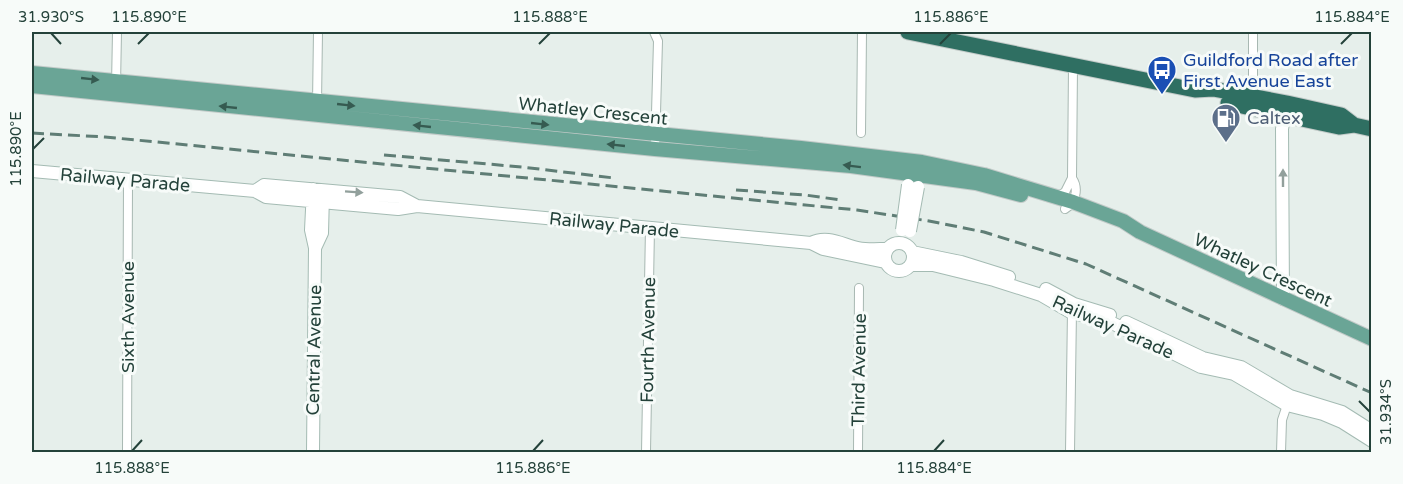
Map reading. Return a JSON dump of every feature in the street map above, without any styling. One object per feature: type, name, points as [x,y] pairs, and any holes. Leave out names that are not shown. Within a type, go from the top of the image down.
[{"type":"highway","points":[[908,32],[1195,90],[1213,89],[1250,97],[1339,127],[1354,125],[1371,129]]},
{"type":"highway","points":[[1195,90],[1211,99],[1286,109]]},
{"type":"main road","name":"Whatley Crescent","points":[[32,73],[116,88],[317,109],[656,142],[801,148],[915,174],[976,183],[1065,203],[1123,221],[1140,232],[1371,339]]},
{"type":"main road","name":"Whatley Crescent","points":[[32,86],[116,88]]},
{"type":"main road","points":[[1283,299],[1282,129],[1286,109]]},
{"type":"main road","name":"Railway Parade","points":[[32,171],[128,181],[255,190],[266,197],[317,196],[398,209],[417,206],[811,243],[819,239],[826,239],[856,248],[898,251],[998,273],[1042,287],[1073,308]]},
{"type":"main road","points":[[911,265],[898,251],[906,230],[915,174]]},
{"type":"main road","name":"Central Avenue","points":[[313,453],[315,248],[311,230],[317,196]]},
{"type":"main road","name":"Railway Parade","points":[[898,251],[895,271],[904,271],[911,265],[933,265],[994,280],[1073,308],[1101,311],[1203,358],[1241,367],[1288,400],[1342,422],[1371,441]]},
{"type":"main road","name":"Railway Parade","points":[[1288,400],[1342,412],[1371,431]]},
{"type":"street","points":[[116,88],[117,32]]},
{"type":"street","points":[[317,109],[318,32]]},
{"type":"street","points":[[654,32],[658,40],[656,142]]},
{"type":"street","points":[[861,133],[862,32]]},
{"type":"street","points":[[1235,104],[1250,97],[1253,90],[1253,32]]},
{"type":"street","points":[[1065,203],[1065,192],[1072,178],[1072,66]]},
{"type":"street","points":[[1065,203],[1076,183],[1072,178]]},
{"type":"street","name":"Sixth Avenue","points":[[127,453],[128,181]]},
{"type":"street","name":"Fourth Avenue","points":[[646,453],[650,228]]},
{"type":"street","name":"Third Avenue","points":[[858,453],[859,288]]},
{"type":"street","points":[[1070,453],[1073,308]]},
{"type":"street","points":[[1281,453],[1282,420],[1288,400]]},
{"type":"railway","points":[[32,133],[105,137],[857,210],[929,221],[984,232],[1086,264],[1372,393]]},
{"type":"railway","points":[[384,155],[614,178]]},
{"type":"railway","points":[[736,190],[841,200]]},
{"type":"place","name":"Guildford Road after First Avenue East","points":[[1162,96]]},
{"type":"place","name":"Caltex","points":[[1226,144]]}]
